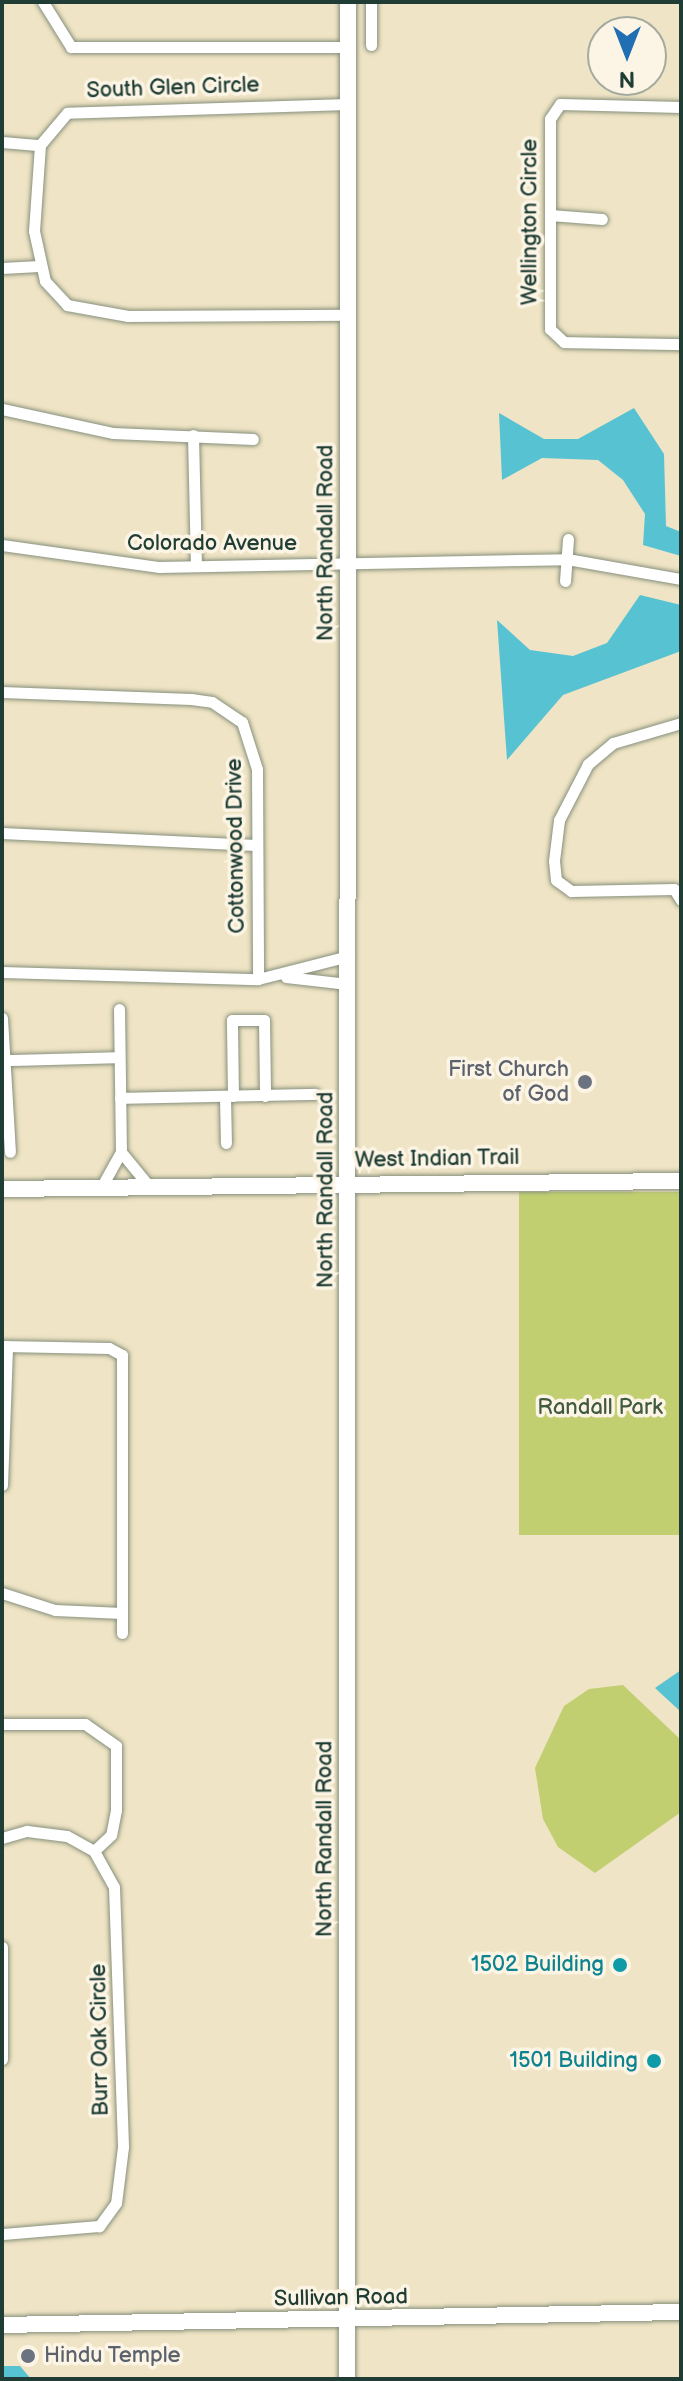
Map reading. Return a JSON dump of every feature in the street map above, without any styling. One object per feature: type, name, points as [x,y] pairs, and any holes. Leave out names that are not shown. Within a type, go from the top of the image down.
[{"type":"main road","name":"North Randall Road","points":[[347,2379],[348,2]]},
{"type":"main road","name":"West Indian Trail","points":[[2,1189],[348,1182],[681,1181]]},
{"type":"main road","name":"Sullivan Road","points":[[2,2325],[681,2312]]},
{"type":"street","points":[[43,2],[71,47],[348,47]]},
{"type":"street","points":[[371,2],[371,45]]},
{"type":"street","name":"South Glen Circle","points":[[40,145],[53,122],[82,108],[348,104]]},
{"type":"street","name":"Wellington Circle","points":[[681,107],[560,104],[550,119],[550,329],[564,342],[681,344]]},
{"type":"street","points":[[2,142],[40,145],[39,266],[58,301],[90,310],[348,315]]},
{"type":"street","points":[[550,215],[602,219]]},
{"type":"street","points":[[2,268],[39,266]]},
{"type":"street","points":[[2,409],[97,431],[253,439]]},
{"type":"street","points":[[193,435],[196,566]]},
{"type":"street","points":[[565,581],[568,539]]},
{"type":"street","name":"Colorado Avenue","points":[[2,545],[81,561],[196,566],[567,559],[681,579]]},
{"type":"street","name":"Cottonwood Drive","points":[[2,692],[191,699],[232,711],[255,752],[258,979]]},
{"type":"street","points":[[681,723],[613,743],[588,764],[559,820],[554,861],[556,880],[571,891],[674,889],[681,900]]},
{"type":"street","points":[[2,833],[256,845]]},
{"type":"street","points":[[2,972],[258,979],[349,956]]},
{"type":"street","points":[[278,976],[348,984]]},
{"type":"street","points":[[102,1186],[121,1152],[119,1009]]},
{"type":"street","points":[[2,1018],[8,1060],[5,1100],[10,1152]]},
{"type":"street","points":[[226,1143],[232,1020],[264,1020],[265,1096]]},
{"type":"street","points":[[8,1060],[119,1057]]},
{"type":"street","points":[[120,1098],[315,1094]]},
{"type":"street","points":[[121,1152],[148,1185]]},
{"type":"street","points":[[2,1485],[4,1346],[109,1348],[122,1355],[122,1633]]},
{"type":"street","points":[[2,1593],[55,1610],[122,1613]]},
{"type":"street","points":[[2,1724],[85,1724],[116,1746],[114,1822],[94,1851],[50,1833],[2,1838]]},
{"type":"street","name":"Burr Oak Circle","points":[[2,2234],[87,2232],[109,2216],[118,2194],[118,1912],[94,1851]]},
{"type":"street","points":[[2,1947],[5,1987],[2,2059]]},
{"type":"green space","name":"Randall Park","points":[[519,1192],[681,1192],[681,1535],[519,1535]]},
{"type":"green space","points":[[623,1685],[681,1740],[681,1812],[595,1873],[558,1847],[543,1819],[535,1768],[564,1706],[589,1689]]},
{"type":"water","points":[[634,408],[664,454],[666,526],[681,532],[681,556],[643,545],[645,514],[623,480],[598,460],[542,458],[502,480],[499,413],[544,439],[578,439]]},
{"type":"water","points":[[640,595],[681,605],[681,651],[563,695],[507,760],[497,620],[530,650],[573,656],[607,643]]},
{"type":"water","points":[[681,1670],[681,1712],[655,1688]]},
{"type":"water","points":[[2,2366],[20,2366],[31,2379],[2,2379]]},
{"type":"place","name":"First Church of God","points":[[585,1082]]},
{"type":"place","name":"1502 Building","points":[[620,1965]]},
{"type":"place","name":"1501 Building","points":[[654,2061]]},
{"type":"place","name":"Hindu Temple","points":[[28,2356]]}]
